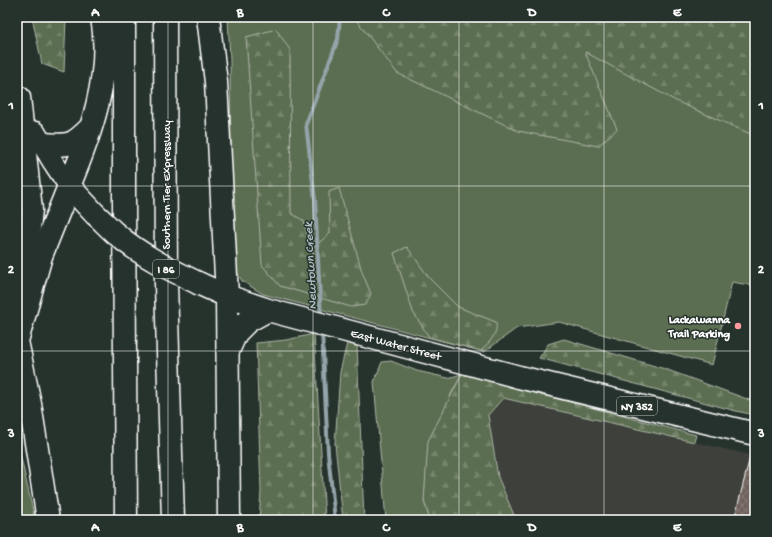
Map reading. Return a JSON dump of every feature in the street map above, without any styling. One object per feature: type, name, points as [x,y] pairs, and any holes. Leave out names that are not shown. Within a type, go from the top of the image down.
[{"type":"main road","points":[[48,520],[30,404],[18,341],[41,256],[91,127],[99,100],[104,51],[102,17]]},
{"type":"main road","points":[[124,17],[126,520]]},
{"type":"main road","name":"Southern Tier Expressway","points":[[165,17],[166,292],[173,520]]},
{"type":"main road","points":[[208,17],[216,82],[227,296],[229,520]]},
{"type":"main road","points":[[43,144],[70,144],[78,140],[91,127]]},
{"type":"main road","name":"East Water Street","points":[[69,186],[116,234],[155,262],[227,296],[277,313],[519,377],[755,434]]},
{"type":"main road","points":[[228,351],[236,333],[248,321],[277,313]]},
{"type":"street","points":[[19,90],[34,130],[69,186]]},
{"type":"street","points":[[18,341],[32,210],[19,90]]},
{"type":"shaded area","points":[[503,398],[755,456],[755,520],[516,520],[498,477],[488,415]]},
{"type":"green space","points":[[32,17],[66,17],[64,72],[42,64]]},
{"type":"green space","points":[[228,17],[755,17],[755,286],[732,282],[712,365],[559,322],[517,328],[484,352],[263,294],[242,281],[232,263],[230,60]]},
{"type":"green space","points":[[354,17],[755,17],[755,136],[678,102],[585,52],[617,129],[598,146],[518,131],[397,73]]},
{"type":"green space","points":[[276,29],[290,50],[291,213],[304,221],[310,251],[330,233],[329,192],[339,188],[362,272],[371,294],[365,305],[351,307],[280,286],[262,265],[246,37]]},
{"type":"green space","points":[[17,166],[21,237],[17,259]]},
{"type":"green space","points":[[407,247],[430,279],[458,307],[496,322],[496,331],[494,335],[481,351],[429,337],[413,312],[394,253]]},
{"type":"green space","points":[[314,334],[325,520],[259,520],[261,491],[256,343],[286,340]]},
{"type":"green space","points":[[564,339],[665,369],[755,402],[755,415],[539,358],[548,344]]},
{"type":"green space","points":[[347,343],[357,345],[364,520],[343,520],[335,444],[340,372]]},
{"type":"green space","points":[[391,361],[417,371],[448,378],[462,374],[451,394],[424,501],[430,520],[386,520],[374,382],[382,362]]},
{"type":"green space","points":[[462,374],[696,435],[694,442],[503,398],[488,415],[498,477],[516,520],[430,520],[424,501],[428,441]]},
{"type":"green space","points":[[17,440],[35,520],[17,520]]},
{"type":"building","points":[[751,453],[755,453],[755,520],[734,520]]},
{"type":"waterway","name":"Newtown Creek","points":[[321,318],[315,200],[306,124],[338,39],[340,17]]},
{"type":"waterway","name":"Newtown Creek","points":[[322,331],[328,453],[335,520]]},
{"type":"place","name":"Lackawanna Trail Parking","points":[[738,326]]}]
